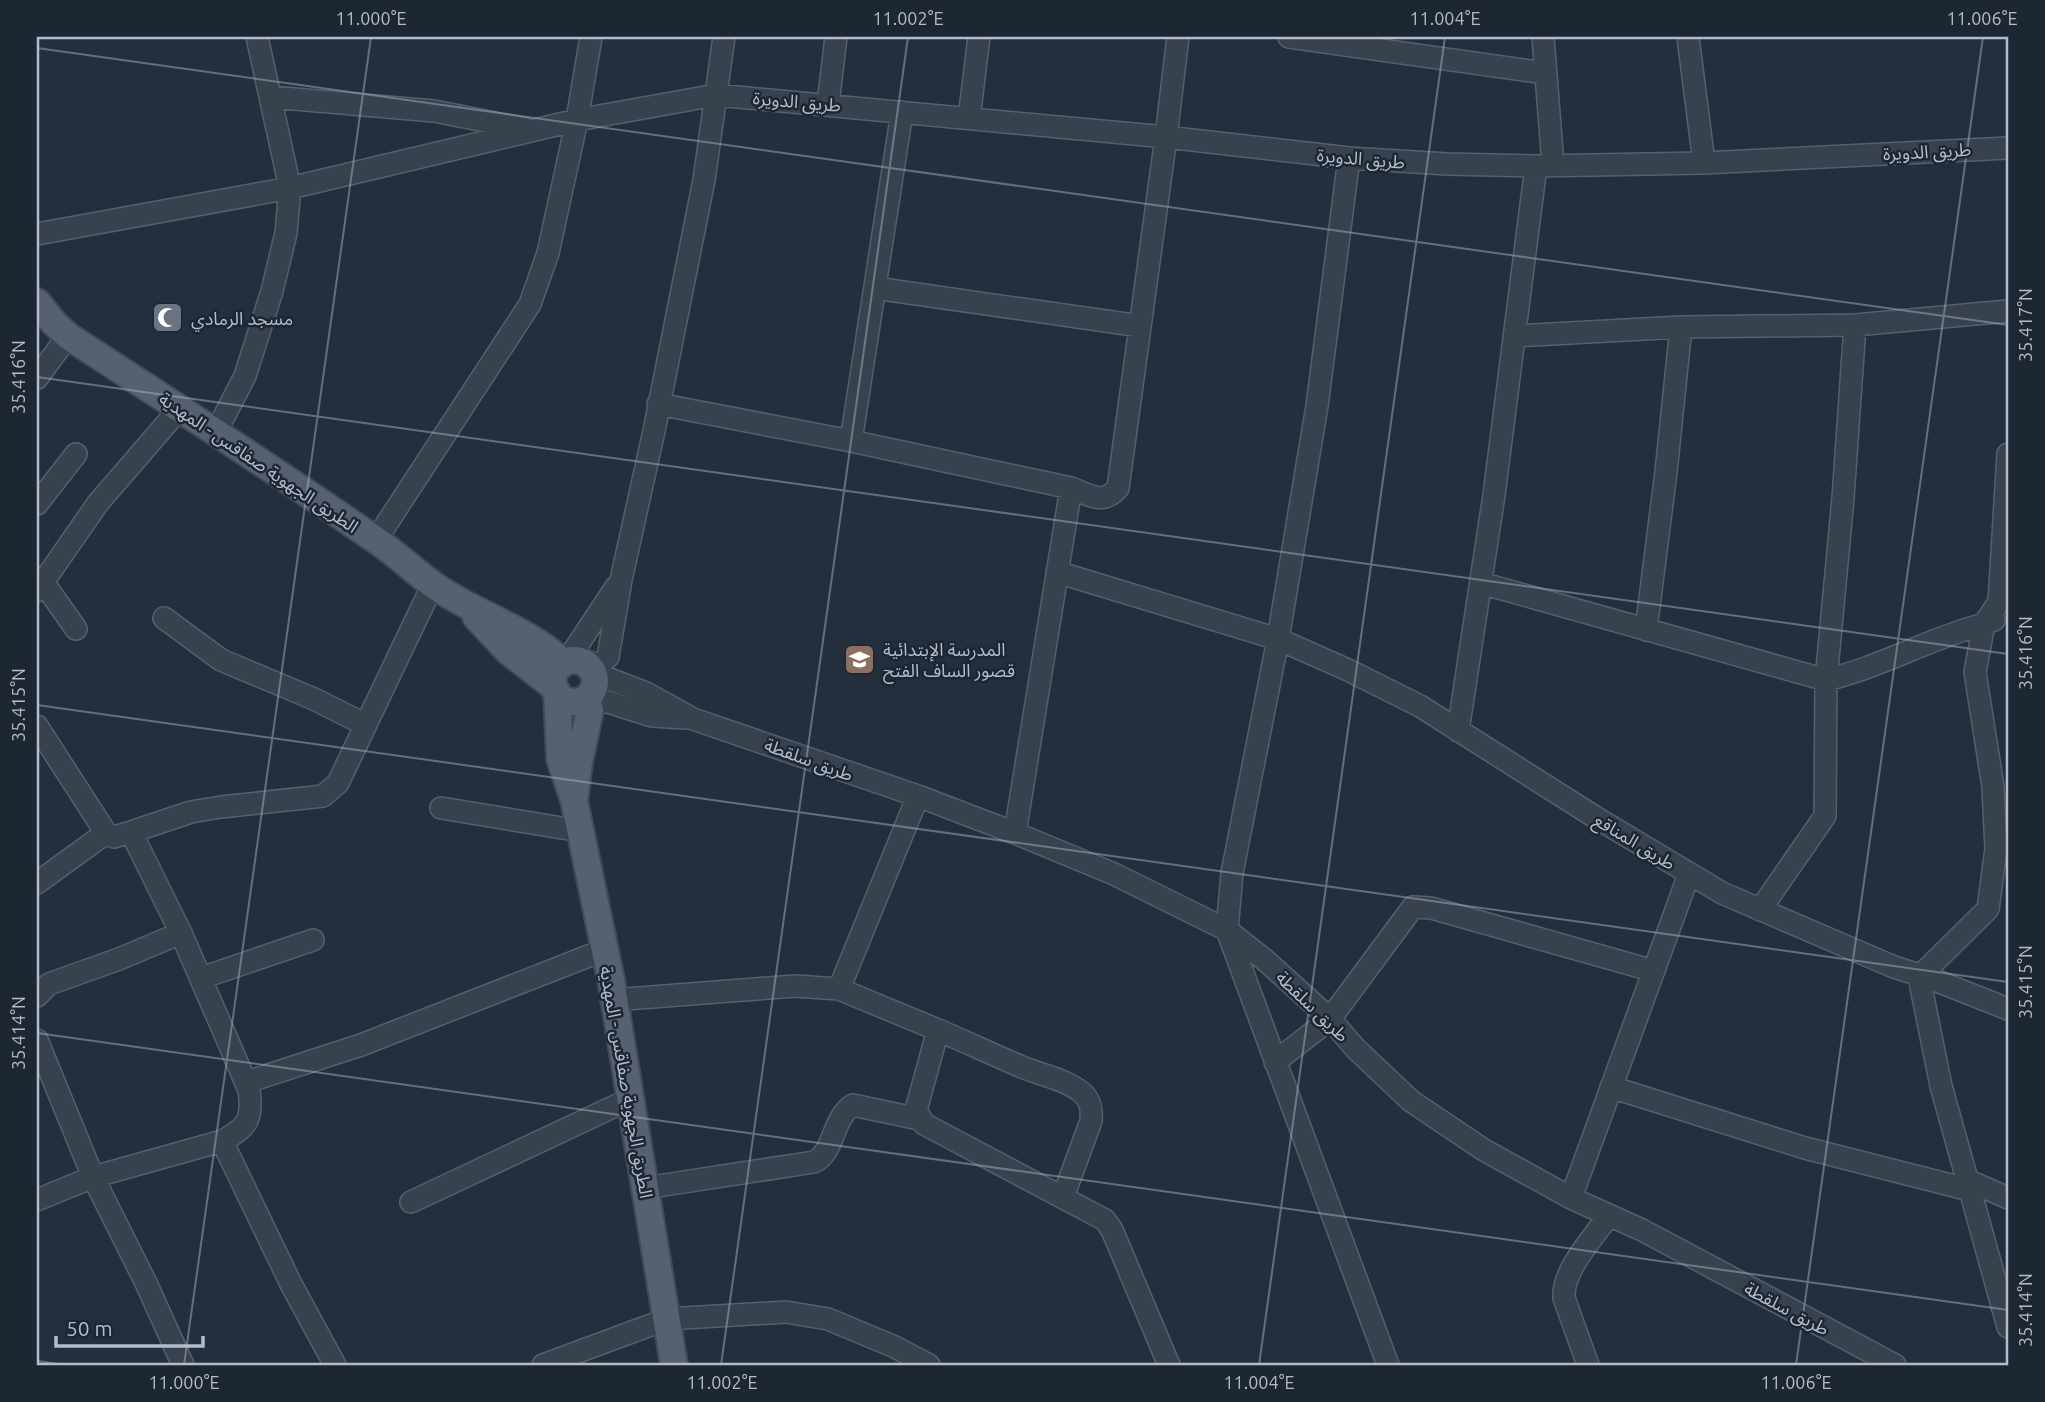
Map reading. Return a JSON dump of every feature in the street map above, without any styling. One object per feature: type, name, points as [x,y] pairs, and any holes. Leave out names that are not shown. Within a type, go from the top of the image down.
[{"type":"main road","name":"الطريق الجهوية صفاقس - المهدية","points":[[37,302],[53,326],[376,540],[433,584],[549,649],[565,662]]},
{"type":"main road","name":"الطريق الجهوية صفاقس - المهدية","points":[[463,603],[509,652],[570,702],[590,684]]},
{"type":"main road","name":"الطريق الجهوية صفاقس - المهدية","points":[[574,800],[590,710],[590,684],[578,660],[565,662],[556,671],[560,758],[574,800],[604,950],[674,1365]]},
{"type":"street","points":[[216,432],[245,376],[272,291],[286,233],[290,188],[257,37]]},
{"type":"street","points":[[376,540],[530,304],[548,253],[577,120],[591,37]]},
{"type":"street","points":[[590,684],[608,657],[621,580],[704,180],[724,37]]},
{"type":"street","points":[[828,104],[836,37]]},
{"type":"street","points":[[969,118],[979,37]]},
{"type":"street","points":[[659,404],[851,441],[1071,488],[1104,499],[1110,496],[1118,488],[1178,37]]},
{"type":"street","points":[[1290,37],[1545,73]]},
{"type":"street","points":[[1458,731],[1514,336],[1544,165],[1543,37]]},
{"type":"street","points":[[1688,37],[1704,163]]},
{"type":"street","name":"طريق الدويرة","points":[[37,234],[290,188],[577,120],[716,95],[1166,137],[1349,158],[1447,164],[1704,163],[2008,148]]},
{"type":"street","points":[[271,97],[434,111],[531,131]]},
{"type":"street","points":[[851,441],[902,111]]},
{"type":"street","points":[[1349,158],[1317,406],[1278,639],[1232,873],[1227,930],[1388,1365]]},
{"type":"street","points":[[875,288],[1140,327]]},
{"type":"street","points":[[1514,336],[1681,327],[1856,325],[2008,311]]},
{"type":"street","points":[[1760,911],[1825,816],[1826,680],[1856,325]]},
{"type":"street","points":[[37,379],[53,326]]},
{"type":"street","points":[[1646,629],[1681,327]]},
{"type":"street","points":[[76,629],[40,586],[98,503],[180,408]]},
{"type":"street","points":[[37,504],[76,454]]},
{"type":"street","points":[[2008,454],[1999,602],[1984,624],[1975,672],[2002,847],[1988,909],[1919,977],[1941,1086],[2008,1326]]},
{"type":"street","points":[[1014,833],[1071,488]]},
{"type":"street","name":"طريق المناقع","points":[[1056,572],[1278,639],[1420,706],[1722,893],[1919,977],[1932,979],[2008,1009]]},
{"type":"street","points":[[565,662],[621,580]]},
{"type":"street","points":[[1481,583],[1826,680],[1848,675],[1951,632],[1984,624],[2008,614]]},
{"type":"street","points":[[37,726],[107,833],[114,837],[201,810],[323,796],[338,783],[433,584]]},
{"type":"street","points":[[164,618],[220,660],[314,699],[366,725]]},
{"type":"street","name":"طريق سلقطة","points":[[590,684],[652,716],[693,719],[918,796],[1014,833],[1114,874],[1227,930],[1265,960],[1330,1019],[1356,1049],[1411,1101],[1484,1150],[1571,1198],[1642,1230],[1895,1365]]},
{"type":"street","points":[[839,989],[918,796]]},
{"type":"street","points":[[441,808],[580,831]]},
{"type":"street","points":[[37,1200],[93,1177],[222,1141],[237,1133],[247,1123],[251,1108],[247,1082],[181,933],[131,832]]},
{"type":"street","points":[[37,883],[107,833]]},
{"type":"street","points":[[1571,1198],[1689,874]]},
{"type":"street","points":[[1275,1062],[1330,1019],[1413,907],[1431,908],[1654,971]]},
{"type":"street","points":[[38,991],[49,984],[120,959],[181,933]]},
{"type":"street","points":[[201,978],[313,940]]},
{"type":"street","points":[[247,1082],[361,1045],[604,950]]},
{"type":"street","points":[[613,1000],[795,986],[839,989],[1074,1087],[1088,1099],[1092,1110],[1091,1121],[1063,1197]]},
{"type":"street","points":[[938,1030],[916,1110],[919,1119],[1105,1220],[1169,1365]]},
{"type":"street","points":[[37,1040],[93,1177],[183,1365]]},
{"type":"street","points":[[1611,1087],[1805,1148],[1968,1185],[2008,1198]]},
{"type":"street","points":[[411,1202],[630,1100]]},
{"type":"street","points":[[645,1188],[814,1162],[821,1159],[844,1111],[853,1105],[919,1119]]},
{"type":"street","points":[[222,1141],[291,1284],[335,1365]]},
{"type":"street","points":[[1588,1365],[1564,1298],[1563,1287],[1568,1273],[1609,1216]]},
{"type":"street","points":[[543,1365],[667,1319],[786,1312],[828,1319],[895,1347],[929,1365]]},
{"type":"place","name":"مسجد الرمادي","points":[[168,318]]},
{"type":"place","name":"المدرسة الإبتدائية قصور الساف الفتح","points":[[860,659]]}]
